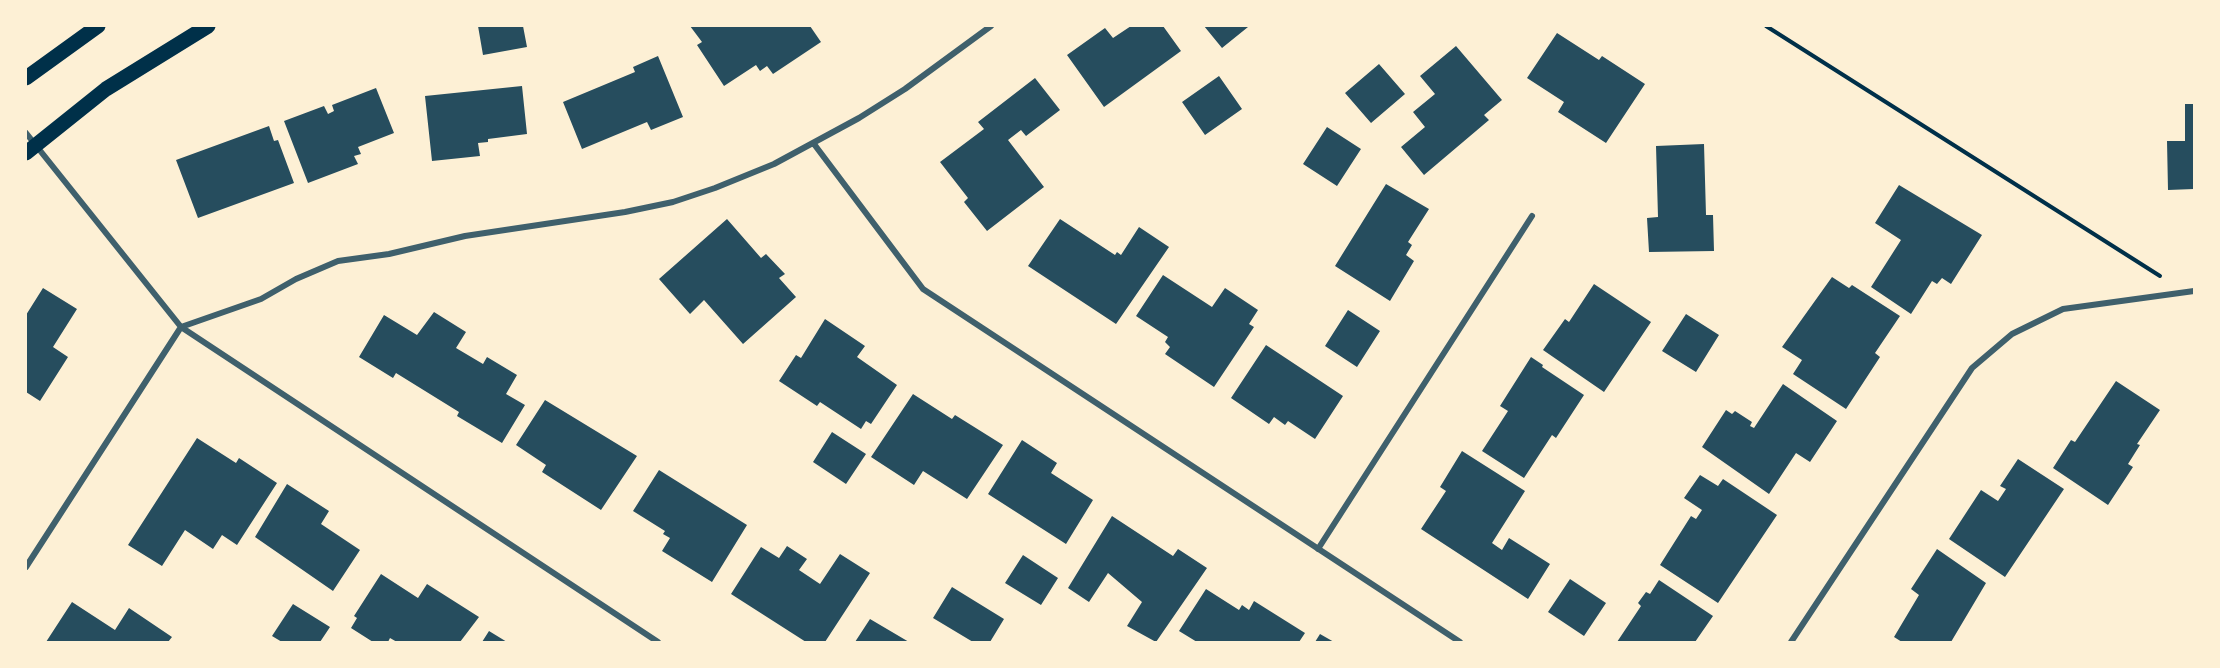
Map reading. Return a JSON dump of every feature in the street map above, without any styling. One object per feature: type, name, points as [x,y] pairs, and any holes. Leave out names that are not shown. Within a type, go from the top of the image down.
[{"type":"main road","points":[[26,78],[98,26]]},
{"type":"main road","points":[[28,143],[106,89],[208,26]]},
{"type":"street","points":[[26,567],[181,327],[261,299],[296,279],[338,261],[389,254],[465,236],[575,221],[673,202],[774,164],[814,144],[905,89],[992,26]]},
{"type":"street","points":[[28,143],[181,327],[658,642]]},
{"type":"street","points":[[814,144],[923,289],[1460,642]]},
{"type":"street","points":[[1318,549],[1532,216]]},
{"type":"street","points":[[1791,642],[1972,368],[2012,334],[2063,309],[2194,291]]},
{"type":"path","points":[[1766,26],[2185,291]]},
{"type":"building","points":[[478,26],[523,26],[527,47],[483,55]]},
{"type":"building","points":[[690,26],[810,26],[821,42],[773,74],[767,66],[760,71],[756,65],[724,86],[697,45],[702,42]]},
{"type":"building","points":[[1131,26],[1163,26],[1181,51],[1104,107],[1067,55],[1105,28],[1113,38]]},
{"type":"building","points":[[1204,26],[1247,26],[1248,27],[1222,48]]},
{"type":"building","points":[[1557,33],[1599,60],[1602,56],[1645,84],[1606,143],[1558,112],[1564,102],[1527,78]]},
{"type":"building","points":[[1456,46],[1502,100],[1484,115],[1489,120],[1424,175],[1401,147],[1425,127],[1413,112],[1435,94],[1420,76]]},
{"type":"building","points":[[658,56],[683,117],[651,130],[647,122],[582,149],[563,102],[635,72],[633,67]]},
{"type":"building","points":[[1379,64],[1405,94],[1371,123],[1345,93]]},
{"type":"building","points":[[1219,76],[1242,109],[1205,135],[1182,102]]},
{"type":"building","points":[[1035,78],[1060,110],[1026,136],[1021,130],[1008,140],[1044,187],[987,231],[964,202],[968,198],[940,162],[984,129],[978,122]]},
{"type":"building","points":[[522,86],[527,134],[488,139],[488,142],[478,143],[480,156],[432,161],[425,96]]},
{"type":"building","points":[[376,88],[394,133],[358,147],[361,154],[354,156],[358,164],[308,183],[284,121],[324,106],[328,114],[334,111],[332,105]]},
{"type":"building","points":[[2185,104],[2194,104],[2194,189],[2168,190],[2167,141],[2185,141]]},
{"type":"building","points":[[269,126],[274,141],[278,140],[294,183],[198,218],[176,160]]},
{"type":"building","points":[[1327,127],[1361,149],[1337,186],[1303,164]]},
{"type":"building","points":[[1704,144],[1706,215],[1713,215],[1714,251],[1649,252],[1647,218],[1658,217],[1656,146]]},
{"type":"building","points":[[1386,184],[1429,209],[1408,242],[1412,245],[1406,255],[1414,261],[1390,301],[1335,266]]},
{"type":"building","points":[[1899,185],[1982,235],[1951,284],[1942,278],[1937,284],[1932,281],[1911,314],[1871,287],[1901,240],[1875,223]]},
{"type":"building","points":[[727,219],[761,258],[766,254],[785,274],[779,278],[796,297],[743,344],[704,300],[690,314],[659,279]]},
{"type":"building","points":[[1060,219],[1115,255],[1117,252],[1121,255],[1139,227],[1169,247],[1116,324],[1028,266]]},
{"type":"building","points":[[1163,275],[1212,307],[1225,288],[1258,310],[1249,324],[1254,327],[1214,387],[1165,354],[1170,347],[1165,342],[1168,337],[1136,316]]},
{"type":"building","points":[[1832,277],[1849,288],[1852,285],[1900,316],[1875,353],[1880,357],[1846,409],[1793,374],[1802,360],[1782,347]]},
{"type":"building","points":[[1594,284],[1651,322],[1604,392],[1543,350],[1565,319],[1569,322]]},
{"type":"building","points":[[43,288],[77,309],[53,347],[68,357],[40,401],[26,392],[26,315]]},
{"type":"building","points":[[1348,310],[1380,331],[1357,367],[1325,346]]},
{"type":"building","points":[[434,312],[466,332],[456,348],[483,364],[487,357],[517,375],[506,394],[525,405],[502,443],[457,416],[459,412],[396,373],[393,378],[359,357],[384,315],[417,335]]},
{"type":"building","points":[[1686,314],[1719,335],[1696,372],[1662,351]]},
{"type":"building","points":[[825,319],[865,346],[857,357],[897,385],[871,424],[866,421],[861,429],[820,402],[817,406],[779,381],[796,355],[801,358]]},
{"type":"building","points":[[1266,345],[1343,396],[1315,439],[1288,421],[1285,425],[1274,417],[1269,424],[1231,398]]},
{"type":"building","points":[[1531,357],[1584,395],[1556,438],[1552,435],[1524,478],[1482,451],[1508,411],[1500,406]]},
{"type":"building","points":[[2116,381],[2160,410],[2137,444],[2140,445],[2128,464],[2133,467],[2108,505],[2053,468],[2071,440],[2075,442]]},
{"type":"building","points":[[1783,384],[1837,421],[1810,462],[1796,453],[1769,494],[1702,447],[1726,410],[1732,414],[1735,411],[1752,422],[1750,426],[1754,428]]},
{"type":"building","points":[[913,394],[952,419],[955,415],[1003,445],[967,499],[923,471],[914,485],[871,457]]},
{"type":"building","points":[[545,400],[637,456],[601,510],[542,472],[546,465],[516,445]]},
{"type":"building","points":[[832,432],[866,454],[846,484],[813,462]]},
{"type":"building","points":[[197,438],[236,463],[239,458],[277,483],[237,545],[222,535],[213,549],[185,530],[162,566],[128,545]]},
{"type":"building","points":[[1022,440],[1057,463],[1051,473],[1093,500],[1066,544],[988,494]]},
{"type":"building","points":[[1462,451],[1525,491],[1492,543],[1502,550],[1509,538],[1550,564],[1528,599],[1421,529],[1446,491],[1440,487]]},
{"type":"building","points":[[2018,459],[2064,489],[2005,577],[1949,539],[1981,490],[1998,501],[2006,489],[2000,486]]},
{"type":"building","points":[[659,470],[747,525],[712,582],[662,551],[670,538],[663,534],[665,531],[633,511]]},
{"type":"building","points":[[1700,475],[1718,486],[1723,479],[1777,515],[1718,603],[1660,565],[1691,516],[1696,519],[1702,510],[1684,498]]},
{"type":"building","points":[[287,484],[329,511],[321,524],[360,550],[333,591],[255,537]]},
{"type":"building","points":[[1112,516],[1173,556],[1178,549],[1207,568],[1156,642],[1127,626],[1142,602],[1108,573],[1089,602],[1068,588]]},
{"type":"building","points":[[787,546],[807,559],[799,570],[820,584],[840,554],[870,573],[825,642],[806,642],[731,594],[761,547],[779,558]]},
{"type":"building","points":[[1937,549],[1986,583],[1951,642],[1902,642],[1894,637],[1919,595],[1911,589]]},
{"type":"building","points":[[1023,555],[1058,578],[1041,605],[1005,583]]},
{"type":"building","points":[[381,574],[418,598],[427,584],[479,617],[460,642],[397,642],[390,638],[388,642],[373,642],[351,628],[357,618],[354,616]]},
{"type":"building","points":[[1570,579],[1606,603],[1584,636],[1548,612]]},
{"type":"building","points":[[1659,580],[1713,616],[1695,642],[1617,642],[1641,606],[1638,603],[1646,592],[1650,594]]},
{"type":"building","points":[[952,587],[1004,619],[990,642],[973,642],[933,618]]},
{"type":"building","points":[[1206,589],[1239,610],[1242,605],[1249,610],[1254,601],[1305,633],[1299,642],[1197,642],[1179,631]]},
{"type":"building","points":[[72,602],[115,630],[129,608],[172,637],[168,642],[46,642]]},
{"type":"building","points":[[293,604],[330,627],[320,642],[282,642],[272,636]]},
{"type":"building","points":[[870,619],[909,642],[855,642]]},
{"type":"building","points":[[489,631],[507,642],[482,642]]},
{"type":"building","points":[[1320,634],[1334,642],[1315,642]]}]
